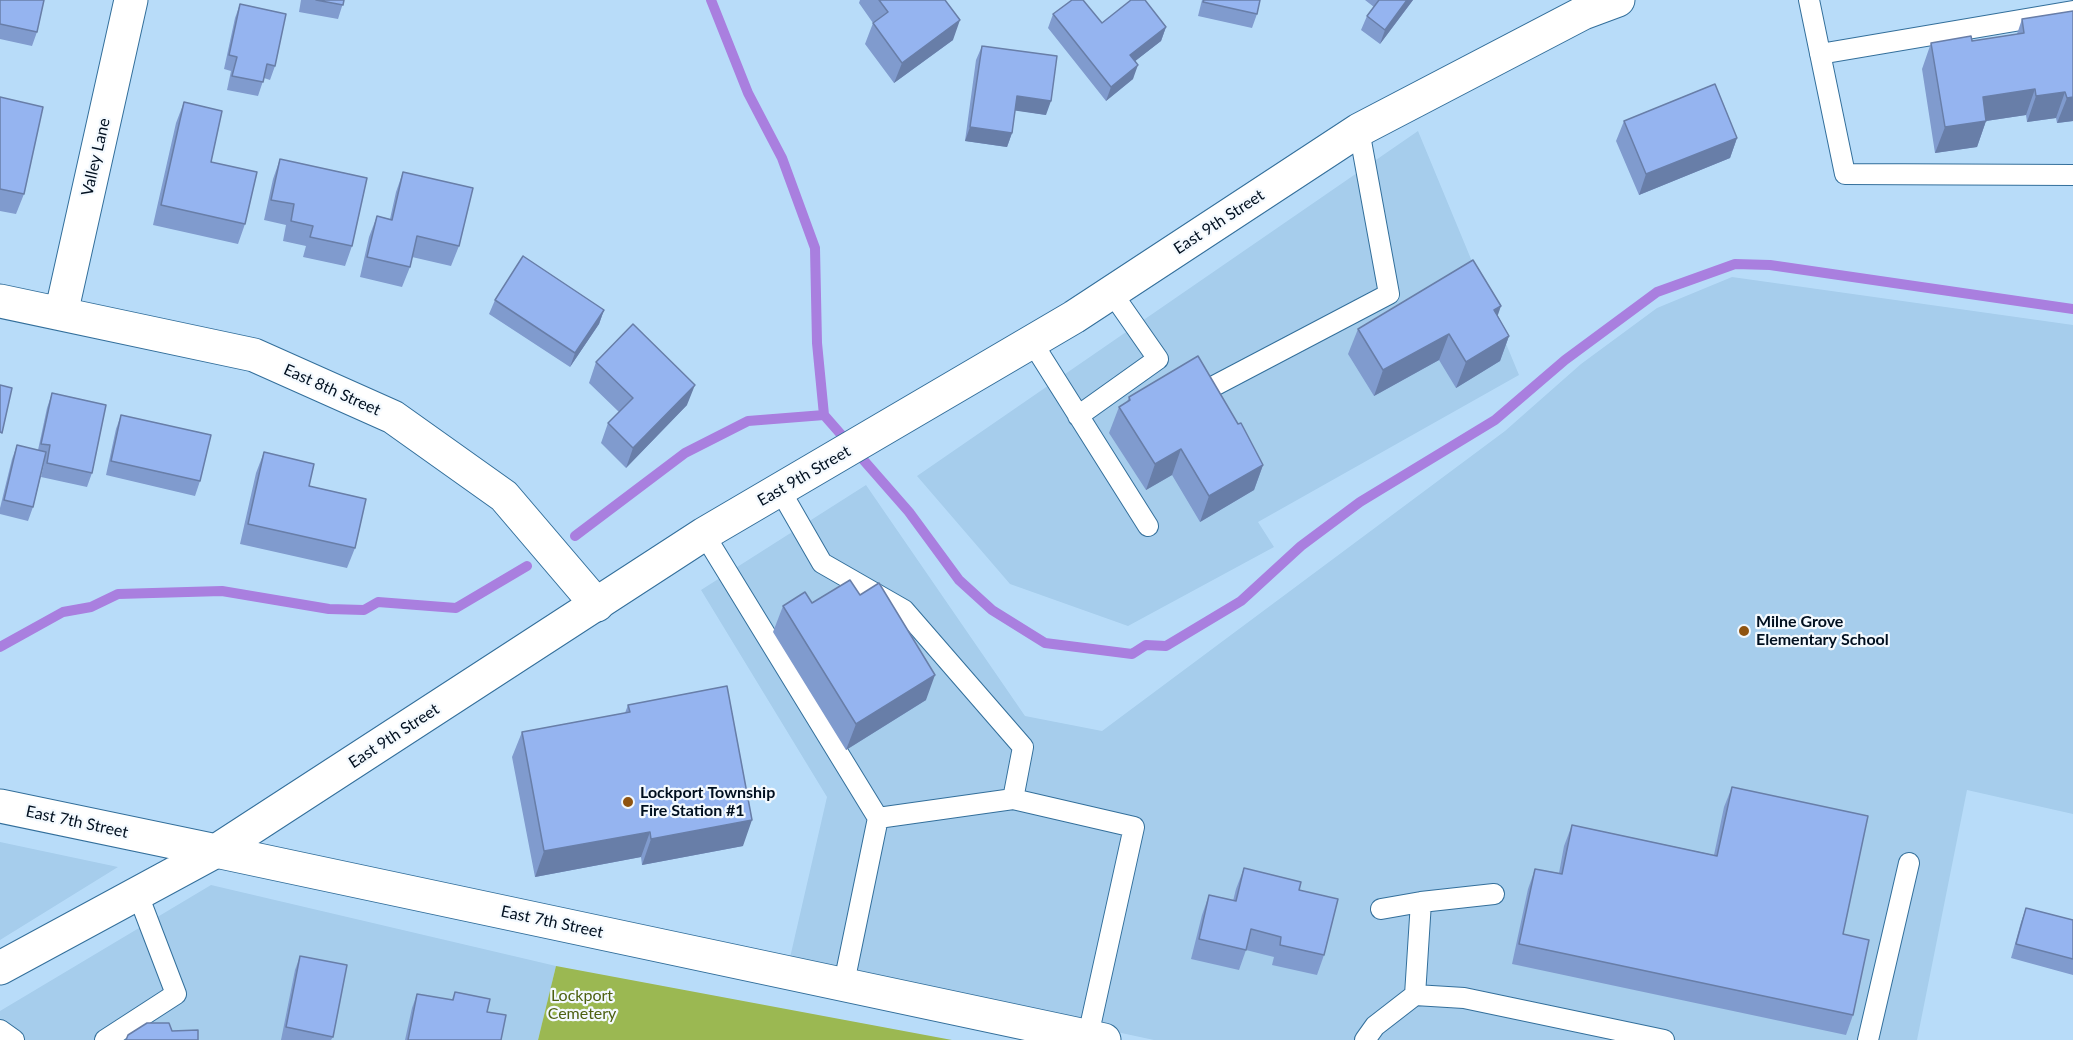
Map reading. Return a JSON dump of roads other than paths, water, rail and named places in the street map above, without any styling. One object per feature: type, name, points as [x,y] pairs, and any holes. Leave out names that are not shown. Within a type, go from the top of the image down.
[{"type":"street","name":"Valley Lane","points":[[61,314],[131,0]]},
{"type":"street","name":"East 9th Street","points":[[0,968],[216,850],[704,534],[1032,342],[1359,130],[1581,7],[1618,0]]},
{"type":"street","name":"East 8th Street","points":[[0,301],[254,355],[393,417],[504,496],[597,604]]},
{"type":"street","name":"East 7th Street","points":[[0,806],[1096,1038]]},
{"type":"lane","points":[[1809,0],[1845,174],[2073,174]]},
{"type":"lane","points":[[1820,54],[2073,11]]},
{"type":"lane","points":[[1214,386],[1389,294],[1359,130]]},
{"type":"lane","points":[[1078,416],[1158,359],[1112,292]]},
{"type":"lane","points":[[1032,342],[1148,526]]},
{"type":"lane","points":[[780,490],[822,563],[904,610],[1023,747],[1013,799]]},
{"type":"lane","points":[[704,534],[878,818],[844,983]]},
{"type":"lane","points":[[878,818],[1013,799],[1134,827],[1096,1038]]},
{"type":"lane","points":[[1868,1040],[1909,862]]},
{"type":"lane","points":[[105,1040],[176,994],[137,892]]},
{"type":"lane","points":[[1381,909],[1494,894]]},
{"type":"lane","points":[[1415,995],[1421,902]]},
{"type":"lane","points":[[1365,1040],[1375,1026],[1415,995],[1464,998],[1664,1040]]},
{"type":"lane","points":[[0,1030],[14,1040]]},
{"type":"waterway","points":[[711,0],[748,93],[782,158],[815,248],[817,343],[824,415],[909,512],[959,580],[992,610],[1045,643],[1132,654],[1146,645],[1166,646],[1241,601],[1301,546],[1360,502],[1495,420],[1565,360],[1657,292],[1735,264],[1770,265],[2073,309]]},
{"type":"waterway","points":[[575,536],[685,453],[748,421],[824,415]]},
{"type":"waterway","points":[[0,647],[63,612],[91,607],[118,594],[222,591],[329,609],[364,610],[378,602],[456,608],[527,566]]},
{"type":"place","name":"Milne Grove Elementary School","points":[[1744,631]]},
{"type":"place","name":"Lockport Township Fire Station #1","points":[[628,802]]},
{"type":"park label","name":"Lockport Cemetery","points":[[582,1005]]}]
